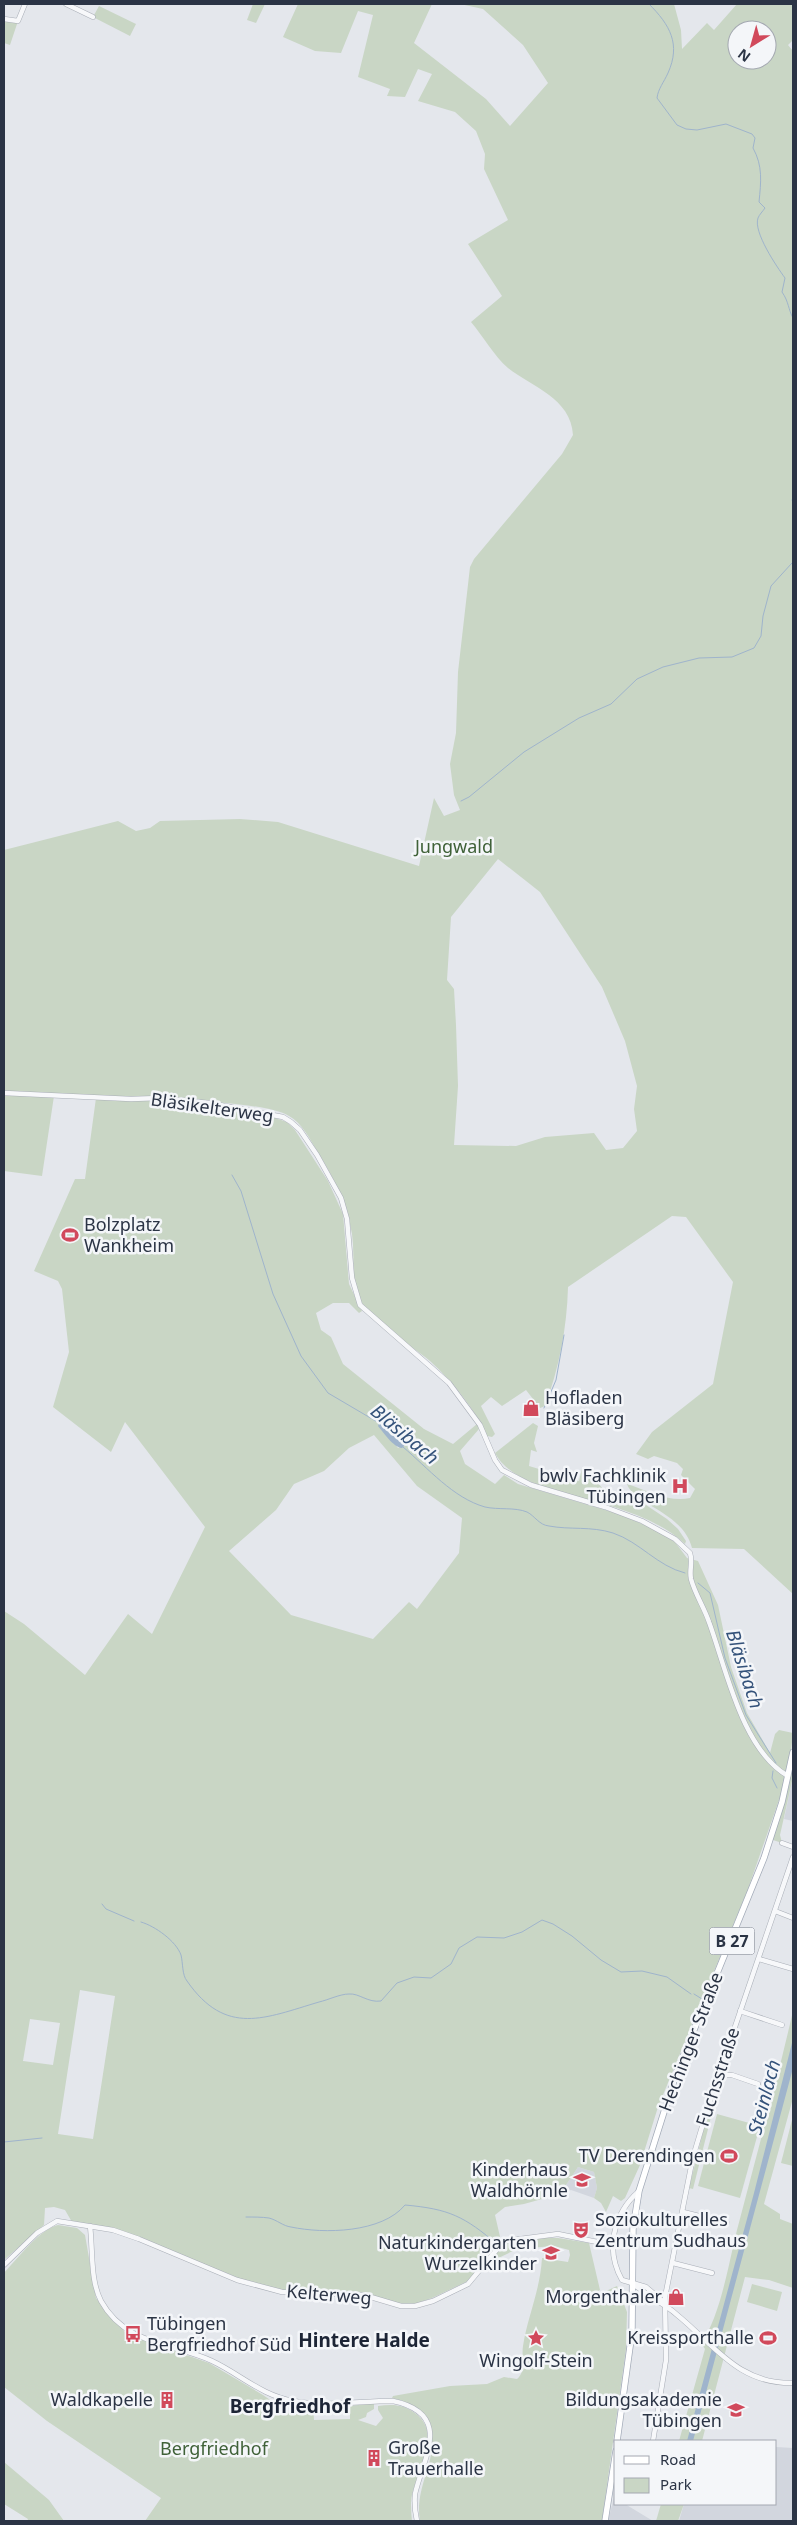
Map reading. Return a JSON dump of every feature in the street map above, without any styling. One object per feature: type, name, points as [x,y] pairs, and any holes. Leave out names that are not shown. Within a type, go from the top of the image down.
[{"type":"main road","name":"Hechinger Straße","points":[[617,2440],[630,2350],[633,2303],[634,2218],[638,2191],[676,2074],[764,1858],[788,1776],[793,1752]]},
{"type":"main road","points":[[606,2521],[614,2465]]},
{"type":"street","points":[[4,19],[18,21],[25,4]]},
{"type":"street","points":[[66,4],[93,17]]},
{"type":"street","name":"Bläsikelterweg","points":[[4,1094],[131,1099],[160,1098],[209,1103],[283,1117],[300,1130],[341,1198],[347,1219],[352,1278],[360,1304],[449,1383],[480,1425],[495,1460],[502,1470],[530,1484],[605,1507],[642,1521],[676,1538],[690,1553],[691,1578],[709,1622],[741,1715],[758,1746],[780,1772],[788,1776]]},
{"type":"street","points":[[782,1843],[793,1847]]},
{"type":"street","name":"Fuchsstraße","points":[[653,2440],[666,2360],[665,2304],[693,2157],[718,2075],[793,1857]]},
{"type":"street","points":[[775,1911],[793,1918]]},
{"type":"street","points":[[759,1958],[793,1969]]},
{"type":"street","points":[[740,2012],[782,2024]]},
{"type":"street","points":[[718,2075],[732,2075],[758,2084]]},
{"type":"street","name":"Hechinger Straße","points":[[612,2244],[612,2232],[638,2191]]},
{"type":"street","points":[[682,2212],[727,2223]]},
{"type":"street","points":[[622,2214],[634,2218]]},
{"type":"street","name":"Kelterweg","points":[[4,2264],[52,2222],[113,2230],[237,2280],[282,2292],[364,2295],[401,2306],[415,2306],[432,2301],[468,2284],[504,2241],[558,2234],[612,2244]]},
{"type":"street","points":[[90,2226],[98,2294],[111,2314],[133,2334],[210,2360],[251,2385],[281,2398],[314,2404],[393,2401],[411,2407],[424,2419],[431,2438],[429,2455],[416,2492],[416,2521]]},
{"type":"street","points":[[612,2244],[622,2280],[647,2288],[725,2358],[756,2377],[793,2383]]},
{"type":"street","points":[[673,2263],[712,2273]]},
{"type":"street","points":[[633,2284],[652,2298]]},
{"type":"street","points":[[633,2303],[646,2296],[665,2304]]},
{"type":"shaded area","points":[[793,1777],[793,1821],[784,1819]]},
{"type":"shaded area","name":"Kinderhaus Waldhörnle","points":[[578,2167],[594,2172],[597,2188],[594,2198],[571,2190],[560,2194]]},
{"type":"shaded area","points":[[777,2447],[793,2448],[793,2521],[679,2521],[684,2505],[777,2505]]},
{"type":"shaded area","points":[[614,2497],[614,2505],[627,2505],[653,2521],[608,2521]]},
{"type":"green space","points":[[253,4],[265,4],[256,23],[247,20]]},
{"type":"green space","name":"Jungwald","points":[[298,4],[432,4],[414,43],[486,99],[510,126],[548,83],[523,45],[483,9],[460,4],[674,4],[681,30],[682,49],[707,23],[714,30],[737,4],[793,4],[793,40],[788,45],[793,51],[793,1594],[744,1549],[692,1548],[687,1536],[679,1526],[669,1517],[639,1498],[631,1491],[627,1484],[674,1499],[690,1498],[695,1489],[681,1475],[683,1469],[677,1463],[654,1456],[648,1459],[636,1454],[652,1432],[713,1384],[733,1282],[686,1217],[672,1216],[568,1287],[566,1318],[561,1348],[545,1406],[540,1408],[526,1390],[502,1406],[491,1397],[481,1406],[495,1434],[492,1437],[487,1436],[469,1406],[447,1378],[430,1361],[379,1322],[363,1304],[356,1288],[352,1234],[343,1201],[329,1171],[302,1127],[289,1116],[270,1109],[176,1099],[166,1096],[159,1101],[207,1105],[272,1117],[287,1122],[295,1130],[328,1181],[343,1214],[349,1284],[362,1311],[359,1313],[349,1303],[333,1303],[316,1313],[321,1330],[331,1337],[343,1364],[424,1429],[453,1444],[477,1424],[479,1429],[460,1451],[465,1464],[495,1484],[504,1475],[518,1484],[622,1515],[651,1528],[675,1542],[687,1558],[698,1561],[718,1605],[731,1667],[747,1713],[770,1753],[775,1734],[779,1730],[793,1733],[789,1770],[793,1757],[793,1777],[780,1835],[782,1843],[770,1839],[786,1780],[748,1889],[658,2107],[640,2165],[625,2198],[621,2201],[613,2196],[606,2212],[601,2203],[594,2198],[597,2188],[594,2172],[578,2167],[560,2194],[505,2207],[495,2215],[501,2241],[468,2281],[415,2304],[401,2304],[364,2294],[282,2290],[238,2278],[139,2237],[72,2222],[65,2210],[54,2207],[45,2208],[44,2225],[4,2260],[4,1611],[24,1624],[85,1675],[128,1614],[152,1634],[205,1527],[125,1422],[111,1452],[53,1407],[69,1352],[62,1289],[58,1281],[34,1271],[75,1179],[85,1179],[96,1098],[54,1096],[42,1176],[4,1171],[4,850],[118,821],[136,831],[150,828],[160,821],[240,819],[278,822],[419,866],[434,798],[444,816],[460,810],[454,795],[450,764],[456,733],[458,672],[470,567],[474,559],[562,454],[573,435],[571,422],[558,403],[508,368],[498,358],[471,322],[502,296],[468,244],[508,220],[484,169],[485,154],[476,131],[455,112],[418,101],[432,74],[418,69],[405,97],[387,96],[390,89],[358,77],[373,15],[358,11],[341,53],[315,51],[283,37]],"holes":[[[498,859],[540,892],[602,987],[625,1041],[637,1086],[634,1109],[637,1131],[623,1148],[606,1150],[594,1133],[545,1137],[516,1146],[454,1145],[458,1086],[456,1025],[454,989],[447,980],[451,917]],[[390,1423],[409,1441],[398,1448],[391,1439]],[[374,1435],[417,1486],[462,1518],[459,1553],[417,1609],[409,1602],[373,1639],[291,1615],[229,1551],[276,1510],[294,1484],[324,1471],[349,1448]],[[80,1990],[115,1996],[93,2139],[58,2134]],[[30,2019],[60,2023],[53,2065],[23,2061]]]},
{"type":"green space","points":[[99,6],[136,24],[130,36],[93,17]]},
{"type":"green space","points":[[4,21],[18,21],[10,45],[4,43]]},
{"type":"green space","points":[[533,1423],[538,1426],[534,1443],[537,1452],[531,1450],[529,1466],[579,1481],[582,1468],[595,1471],[598,1483],[606,1491],[616,1494],[628,1493],[667,1519],[678,1529],[686,1541],[685,1544],[661,1526],[642,1517],[614,1507],[548,1489],[516,1474],[504,1465],[495,1453]]},
{"type":"green space","points":[[793,2011],[793,2098],[764,2204],[780,2214],[780,2219],[793,2224],[793,2288],[769,2280],[745,2277],[702,2440],[679,2440],[705,2349],[701,2343],[708,2332],[719,2305]]},
{"type":"green space","points":[[710,2104],[714,2105],[693,2189],[689,2188]]},
{"type":"green space","name":"TV Derendingen","points":[[717,2114],[760,2126],[740,2198],[698,2186]]},
{"type":"green space","points":[[793,2116],[793,2166],[781,2163]]},
{"type":"green space","name":"Bergfriedhof","points":[[58,2225],[77,2228],[85,2235],[96,2298],[125,2332],[127,2340],[135,2337],[209,2363],[263,2395],[282,2408],[284,2413],[300,2414],[302,2410],[313,2406],[314,2420],[350,2419],[350,2406],[374,2403],[374,2409],[367,2413],[366,2417],[358,2420],[376,2426],[383,2418],[378,2410],[378,2406],[397,2405],[415,2413],[423,2421],[427,2430],[428,2440],[424,2461],[412,2494],[412,2521],[145,2521],[161,2498],[47,2421],[4,2387],[4,2273],[37,2238],[51,2227]]},
{"type":"green space","points":[[539,2238],[558,2238],[589,2243],[600,2290],[579,2301],[570,2296],[580,2303],[617,2286],[627,2312],[626,2349],[602,2521],[420,2521],[419,2506],[421,2493],[431,2455],[430,2431],[424,2418],[414,2407],[406,2402],[392,2398],[393,2396],[450,2386],[487,2384],[504,2377],[517,2379],[523,2368],[523,2346],[539,2281],[542,2258],[568,2262],[569,2250],[554,2246],[517,2249],[488,2263],[506,2243]]},
{"type":"green space","points":[[752,2284],[782,2292],[777,2311],[747,2302]]},
{"type":"green space","points":[[4,2462],[49,2500],[64,2521],[27,2521],[28,2519],[4,2504]]},
{"type":"green space","points":[[661,2505],[684,2505],[678,2521],[656,2521]]},
{"type":"water","name":"Bläsibach","points":[[380,1421],[390,1423],[409,1441],[402,1448],[395,1445],[378,1426]]},
{"type":"water","points":[[793,2039],[793,2068],[693,2440],[687,2440],[754,2193]]},
{"type":"waterway","points":[[649,4],[668,27],[673,44],[672,63],[657,98],[677,125],[686,129],[697,130],[726,124],[752,134],[755,138],[753,148],[760,174],[759,202],[765,208],[758,218],[757,224],[762,240],[785,278],[782,292],[793,318]]},
{"type":"waterway","points":[[461,801],[469,797],[524,752],[579,718],[611,704],[637,679],[663,667],[699,658],[732,657],[754,648],[761,636],[763,616],[771,586],[792,563]]},
{"type":"waterway","name":"Bläsibach","points":[[232,1175],[241,1191],[273,1294],[301,1356],[328,1393],[379,1423]]},
{"type":"waterway","points":[[544,1408],[556,1380],[564,1335]]},
{"type":"waterway","name":"Bläsibach","points":[[403,1447],[452,1490],[473,1503],[490,1508],[522,1510],[546,1525],[613,1533],[632,1542],[657,1560],[685,1573]]},
{"type":"waterway","name":"Bläsibach","points":[[698,1583],[710,1593],[725,1658],[746,1715],[776,1763]]},
{"type":"waterway","name":"Bläsibach","points":[[773,1771],[772,1778],[777,1788]]},
{"type":"waterway","points":[[102,1904],[106,1909],[134,1921]]},
{"type":"waterway","points":[[141,1922],[158,1931],[175,1944],[181,1955],[185,1978],[202,1999],[216,2010],[232,2016],[247,2018],[281,2013],[345,1994],[353,1994],[372,2001],[381,2001],[397,1983],[414,1977],[431,1978],[451,1964],[459,1948],[477,1937],[504,1938],[522,1932],[542,1920],[553,1924],[572,1936],[601,1960],[621,1972],[642,1971],[667,1977],[691,1994]]},
{"type":"waterway","points":[[694,1994],[702,1999]]},
{"type":"waterway","points":[[4,2142],[42,2138]]},
{"type":"waterway","points":[[246,2217],[269,2218],[288,2226],[304,2229],[352,2229],[382,2221],[395,2214],[405,2205],[433,2209],[455,2216],[475,2227],[498,2245]]},
{"type":"place","name":"Bolzplatz Wankheim","points":[[70,1235]]},
{"type":"place","name":"Hofladen Bläsiberg","points":[[531,1408]]},
{"type":"place","name":"bwlv Fachklinik Tübingen","points":[[680,1486]]},
{"type":"place","name":"TV Derendingen","points":[[729,2156]]},
{"type":"place","name":"Kinderhaus Waldhörnle","points":[[582,2180]]},
{"type":"place","name":"Soziokulturelles Zentrum Sudhaus","points":[[581,2230]]},
{"type":"place","name":"Naturkindergarten Wurzelkinder","points":[[551,2253]]},
{"type":"place","name":"Morgenthaler","points":[[676,2297]]},
{"type":"place","name":"Tübingen Bergfriedhof Süd","points":[[133,2334]]},
{"type":"place","name":"Wingolf-Stein","points":[[536,2338]]},
{"type":"place","name":"Kreissporthalle","points":[[768,2338]]},
{"type":"place","name":"Waldkapelle","points":[[167,2400]]},
{"type":"place","name":"Bildungsakademie Tübingen","points":[[736,2410]]},
{"type":"place","name":"Große Trauerhalle","points":[[374,2458]]},
{"type":"district","name":"Hintere Halde","points":[[364,2340]]},
{"type":"district","name":"Bergfriedhof","points":[[290,2406]]},
{"type":"water label","name":"Steinlach","points":[[764,2097]]}]
